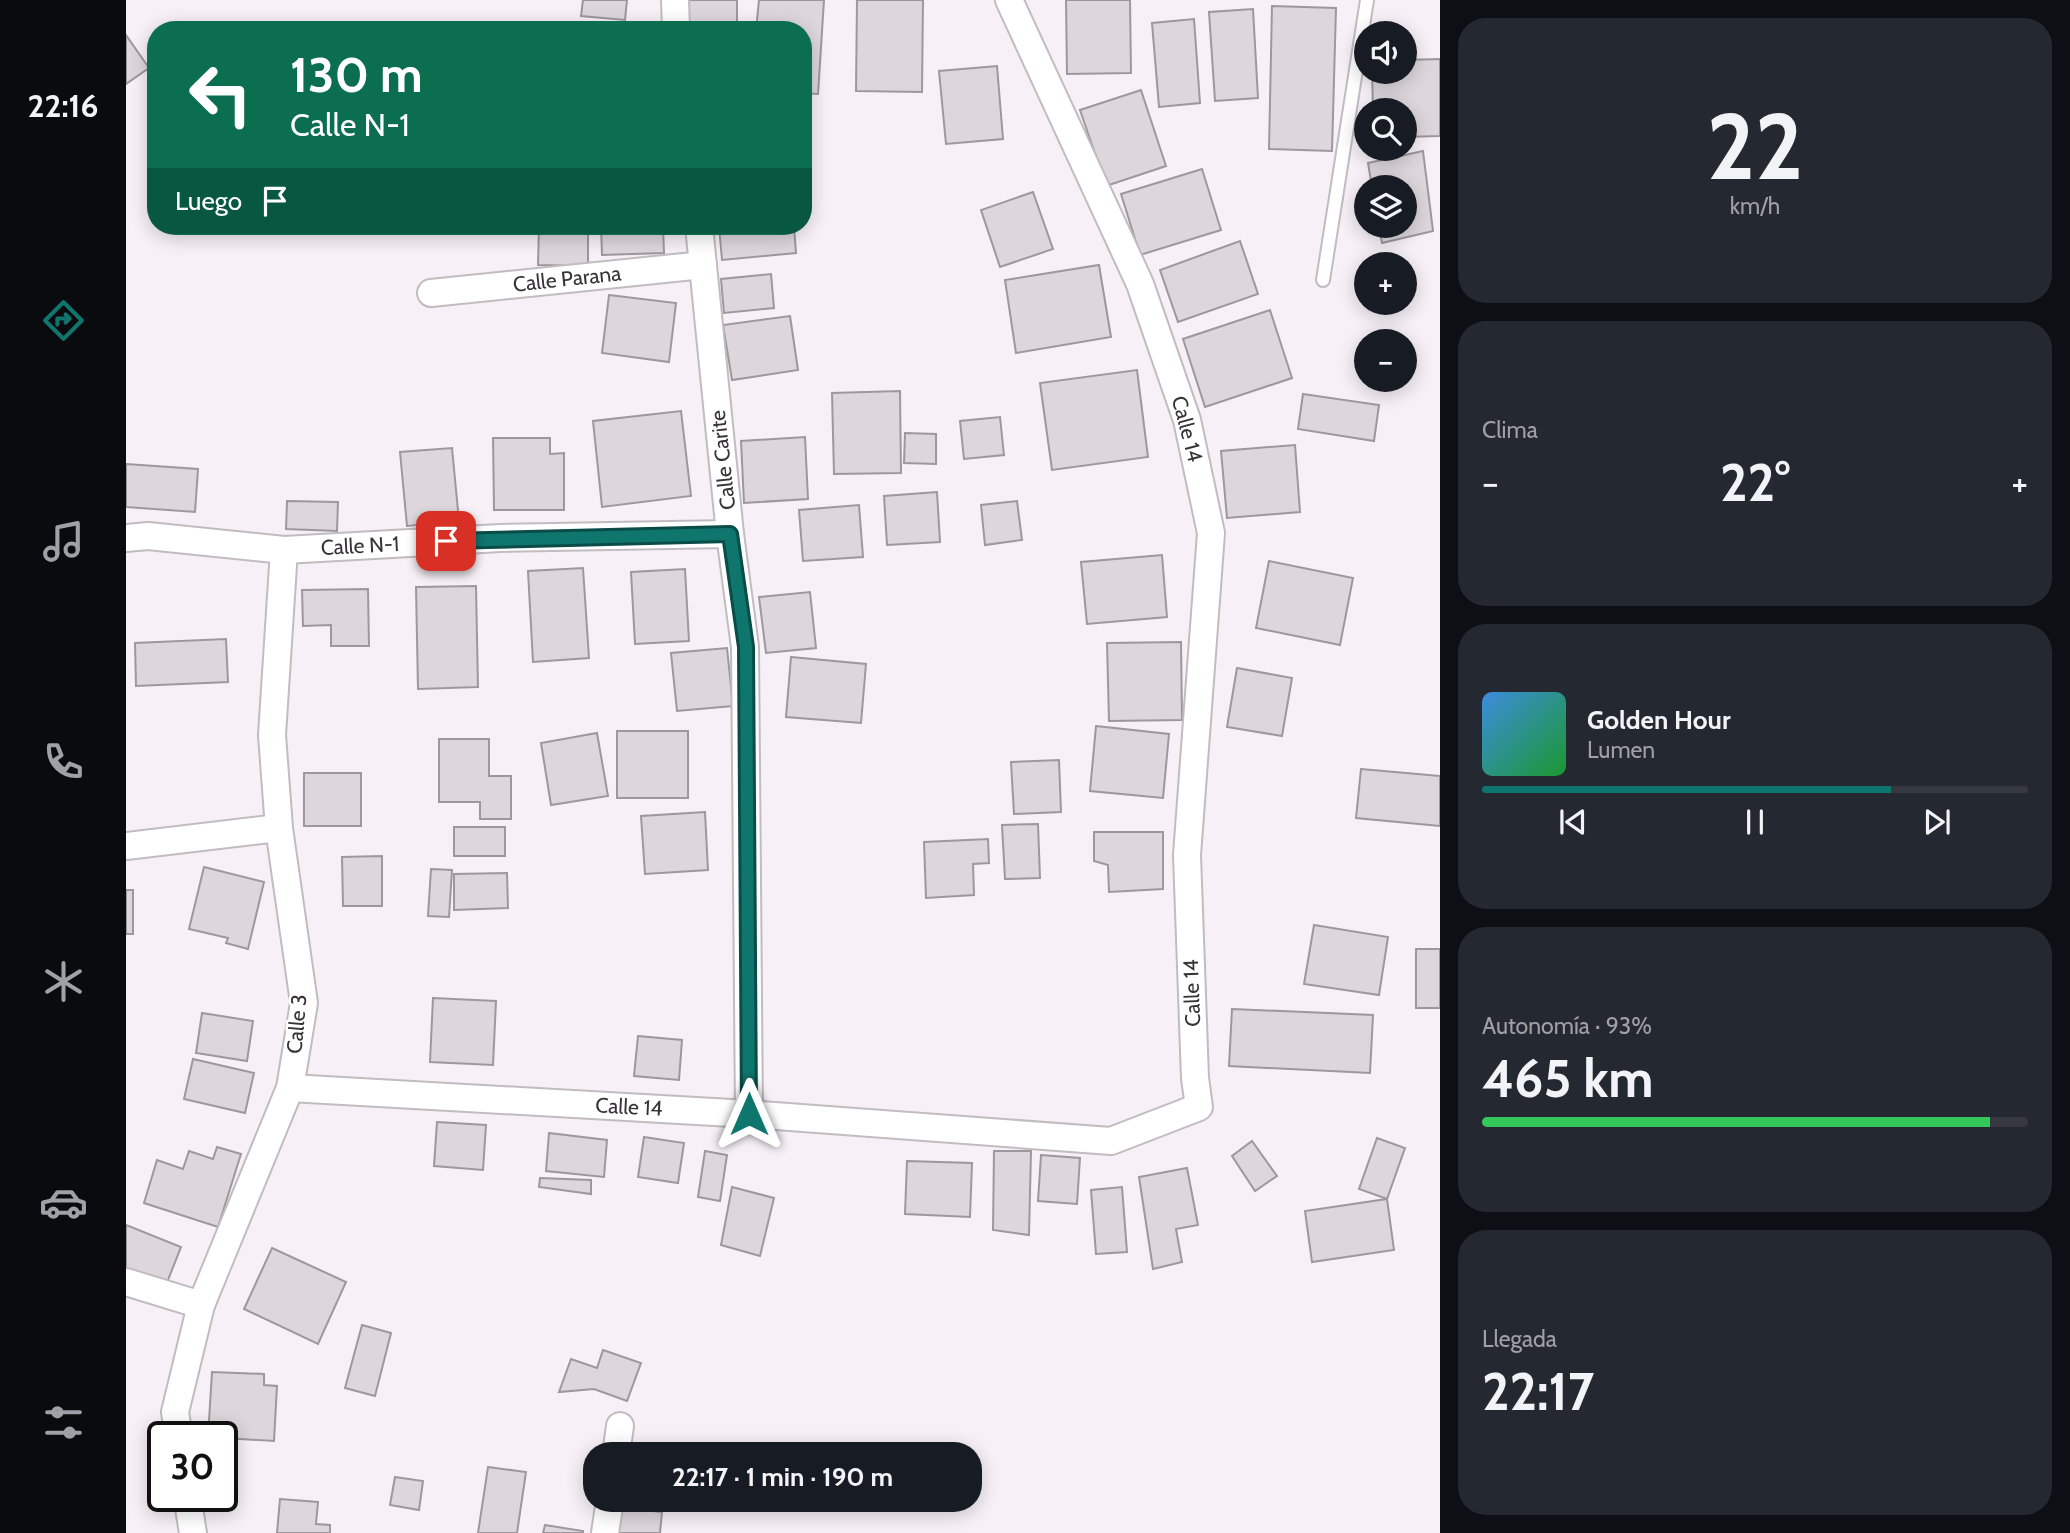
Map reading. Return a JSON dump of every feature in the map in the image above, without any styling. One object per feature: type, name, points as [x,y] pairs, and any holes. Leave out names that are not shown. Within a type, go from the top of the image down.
[{"type":"street","points":[[675,0],[676,21]]},
{"type":"street","name":"Calle 14","points":[[290,1088],[749,1114],[1111,1141],[1199,1107],[1195,1078],[1187,855],[1211,533],[1187,420],[1140,284],[1009,0]]},
{"type":"street","name":"Calle Carite","points":[[700,235],[730,534],[746,647],[749,1114]]},
{"type":"street","name":"Calle Parana","points":[[431,293],[703,265]]},
{"type":"street","name":"Calle N-1","points":[[285,550],[500,538],[730,534]]},
{"type":"street","points":[[126,538],[148,536],[285,550]]},
{"type":"street","name":"Calle 3","points":[[176,1421],[175,1412],[201,1305],[290,1088],[303,1003],[279,828],[272,735],[285,550]]},
{"type":"street","points":[[126,846],[279,828]]},
{"type":"street","points":[[126,1282],[201,1305]]},
{"type":"street","points":[[618,1442],[620,1426]]},
{"type":"street","points":[[190,1512],[193,1533]]},
{"type":"street","points":[[605,1533],[608,1512]]},
{"type":"lane","points":[[1323,280],[1367,0]]},
{"type":"building","points":[[583,0],[627,0],[625,20],[581,16]]},
{"type":"building","points":[[685,0],[737,0],[737,21],[685,21]]},
{"type":"building","points":[[759,0],[824,0],[818,94],[812,94],[812,21],[757,21]]},
{"type":"building","points":[[857,0],[923,0],[922,92],[856,91]]},
{"type":"building","points":[[1066,0],[1130,0],[1131,73],[1067,74]]},
{"type":"building","points":[[1272,6],[1336,8],[1332,151],[1269,149]]},
{"type":"building","points":[[1253,9],[1258,98],[1215,101],[1209,12]]},
{"type":"building","points":[[1194,19],[1200,103],[1159,107],[1152,23]]},
{"type":"building","points":[[126,35],[147,65],[147,69],[126,84]]},
{"type":"building","points":[[1440,59],[1440,136],[1417,137],[1417,98],[1373,98],[1372,84],[1417,84],[1417,60]]},
{"type":"building","points":[[997,66],[1003,139],[946,144],[939,71]]},
{"type":"building","points":[[1141,90],[1166,166],[1106,186],[1080,110]]},
{"type":"building","points":[[1423,151],[1433,231],[1417,235],[1417,175],[1370,175],[1368,163],[1417,161],[1417,152]]},
{"type":"building","points":[[1202,169],[1221,230],[1140,255],[1121,194]]},
{"type":"building","points":[[1033,192],[1053,249],[1000,267],[981,210]]},
{"type":"building","points":[[539,235],[588,235],[588,266],[538,265]]},
{"type":"building","points":[[601,235],[663,235],[664,253],[602,255]]},
{"type":"building","points":[[720,235],[795,235],[796,253],[722,260]]},
{"type":"building","points":[[1381,238],[1403,238],[1382,243]]},
{"type":"building","points":[[1240,241],[1258,294],[1178,322],[1160,270]]},
{"type":"building","points":[[1099,265],[1111,337],[1016,353],[1005,280]]},
{"type":"building","points":[[771,274],[774,308],[724,313],[721,279]]},
{"type":"building","points":[[609,295],[676,303],[669,362],[602,353]]},
{"type":"building","points":[[1270,310],[1292,378],[1205,407],[1183,339]]},
{"type":"building","points":[[790,316],[798,370],[732,380],[723,325]]},
{"type":"building","points":[[1137,370],[1148,457],[1052,470],[1040,383]]},
{"type":"building","points":[[900,391],[901,473],[834,474],[832,393]]},
{"type":"building","points":[[1303,394],[1379,405],[1374,441],[1298,429]]},
{"type":"building","points":[[681,411],[691,496],[602,507],[593,421]]},
{"type":"building","points":[[1000,417],[1004,455],[964,459],[960,421]]},
{"type":"building","points":[[905,433],[936,434],[936,464],[904,463]]},
{"type":"building","points":[[805,437],[808,499],[744,503],[741,441]]},
{"type":"building","points":[[493,438],[550,438],[550,454],[564,453],[564,510],[494,510]]},
{"type":"building","points":[[1295,445],[1300,512],[1227,518],[1221,451]]},
{"type":"building","points":[[452,448],[459,521],[407,526],[400,452]]},
{"type":"building","points":[[126,464],[198,469],[195,512],[126,507]]},
{"type":"building","points":[[937,492],[940,542],[887,545],[884,496]]},
{"type":"building","points":[[287,501],[338,502],[337,531],[286,529]]},
{"type":"building","points":[[1017,501],[1022,540],[985,545],[981,505]]},
{"type":"building","points":[[859,505],[863,557],[803,561],[799,510]]},
{"type":"building","points":[[1162,555],[1167,617],[1087,624],[1081,562]]},
{"type":"building","points":[[1269,561],[1353,578],[1340,645],[1256,628]]},
{"type":"building","points":[[583,568],[589,658],[533,662],[528,571]]},
{"type":"building","points":[[685,569],[689,641],[635,644],[631,572]]},
{"type":"building","points":[[476,586],[478,687],[418,689],[416,587]]},
{"type":"building","points":[[368,589],[369,646],[331,646],[331,625],[303,626],[302,590]]},
{"type":"building","points":[[810,592],[816,648],[766,653],[759,597]]},
{"type":"building","points":[[226,639],[228,682],[136,686],[135,643]]},
{"type":"building","points":[[1181,642],[1182,720],[1109,721],[1107,643]]},
{"type":"building","points":[[727,648],[733,706],[677,711],[671,653]]},
{"type":"building","points":[[791,657],[866,664],[861,723],[786,717]]},
{"type":"building","points":[[1237,668],[1292,678],[1282,736],[1227,727]]},
{"type":"building","points":[[1096,726],[1169,734],[1163,798],[1090,791]]},
{"type":"building","points":[[617,731],[688,731],[688,798],[617,798]]},
{"type":"building","points":[[597,733],[608,796],[551,805],[541,743]]},
{"type":"building","points":[[439,739],[489,739],[489,776],[511,776],[511,819],[480,819],[480,802],[439,802]]},
{"type":"building","points":[[1059,760],[1061,812],[1014,814],[1011,762]]},
{"type":"building","points":[[1361,769],[1440,776],[1440,826],[1356,818]]},
{"type":"building","points":[[304,773],[361,773],[361,826],[304,826]]},
{"type":"building","points":[[705,812],[708,870],[645,874],[641,816]]},
{"type":"building","points":[[1038,824],[1040,878],[1005,879],[1002,825]]},
{"type":"building","points":[[454,827],[505,827],[505,856],[454,856]]},
{"type":"building","points":[[1094,832],[1163,832],[1163,889],[1109,892],[1108,865],[1094,861]]},
{"type":"building","points":[[988,839],[989,863],[973,864],[974,895],[926,898],[924,842]]},
{"type":"building","points":[[382,856],[382,906],[343,906],[342,857]]},
{"type":"building","points":[[204,867],[264,882],[248,949],[226,943],[228,938],[189,929]]},
{"type":"building","points":[[431,869],[452,870],[449,917],[428,916]]},
{"type":"building","points":[[507,873],[508,908],[454,910],[454,874]]},
{"type":"building","points":[[126,890],[133,890],[133,934],[126,934]]},
{"type":"building","points":[[1314,925],[1388,937],[1379,995],[1304,984]]},
{"type":"building","points":[[1416,949],[1440,949],[1440,1008],[1416,1008]]},
{"type":"building","points":[[433,998],[496,1001],[493,1065],[430,1062]]},
{"type":"building","points":[[1232,1009],[1373,1015],[1370,1073],[1229,1066]]},
{"type":"building","points":[[202,1013],[253,1021],[247,1061],[196,1053]]},
{"type":"building","points":[[638,1036],[682,1040],[679,1080],[634,1076]]},
{"type":"building","points":[[193,1059],[254,1073],[245,1113],[184,1099]]},
{"type":"building","points":[[437,1122],[486,1125],[483,1170],[434,1166]]},
{"type":"building","points":[[549,1133],[607,1140],[604,1177],[546,1171]]},
{"type":"building","points":[[644,1137],[684,1143],[678,1183],[638,1177]]},
{"type":"building","points":[[1377,1138],[1405,1148],[1387,1199],[1359,1189]]},
{"type":"building","points":[[1252,1141],[1277,1176],[1255,1191],[1232,1156]]},
{"type":"building","points":[[217,1147],[241,1154],[218,1227],[144,1203],[157,1160],[183,1169],[189,1151],[213,1159]]},
{"type":"building","points":[[705,1151],[727,1155],[720,1201],[698,1197]]},
{"type":"building","points":[[994,1151],[1031,1151],[1029,1235],[993,1230]]},
{"type":"building","points":[[1041,1155],[1080,1158],[1077,1204],[1038,1201]]},
{"type":"building","points":[[907,1161],[972,1163],[970,1217],[905,1214]]},
{"type":"building","points":[[1187,1168],[1198,1225],[1176,1229],[1182,1262],[1153,1269],[1139,1177]]},
{"type":"building","points":[[540,1178],[591,1180],[591,1194],[539,1187]]},
{"type":"building","points":[[732,1187],[774,1198],[760,1256],[721,1245]]},
{"type":"building","points":[[1122,1187],[1127,1252],[1096,1254],[1091,1190]]},
{"type":"building","points":[[1387,1199],[1394,1250],[1312,1262],[1305,1211]]},
{"type":"building","points":[[126,1225],[181,1247],[166,1285],[126,1268]]},
{"type":"building","points":[[272,1248],[346,1282],[318,1344],[244,1309]]},
{"type":"building","points":[[362,1325],[391,1333],[375,1396],[345,1388]]},
{"type":"building","points":[[603,1350],[641,1363],[627,1401],[594,1389],[559,1392],[571,1359],[597,1368]]},
{"type":"building","points":[[212,1372],[264,1374],[264,1385],[277,1386],[274,1441],[238,1439],[238,1421],[209,1421]]},
{"type":"building","points":[[488,1467],[526,1472],[517,1533],[478,1533]]},
{"type":"building","points":[[395,1477],[423,1481],[419,1510],[390,1505]]},
{"type":"building","points":[[280,1499],[318,1502],[316,1524],[330,1525],[330,1533],[277,1533]]},
{"type":"building","points":[[613,1512],[662,1512],[660,1533],[609,1533]]},
{"type":"building","points":[[545,1525],[583,1531],[583,1533],[543,1533]]},
{"type":"route","points":[[446,541],[730,534],[746,647],[749,1114]]}]
